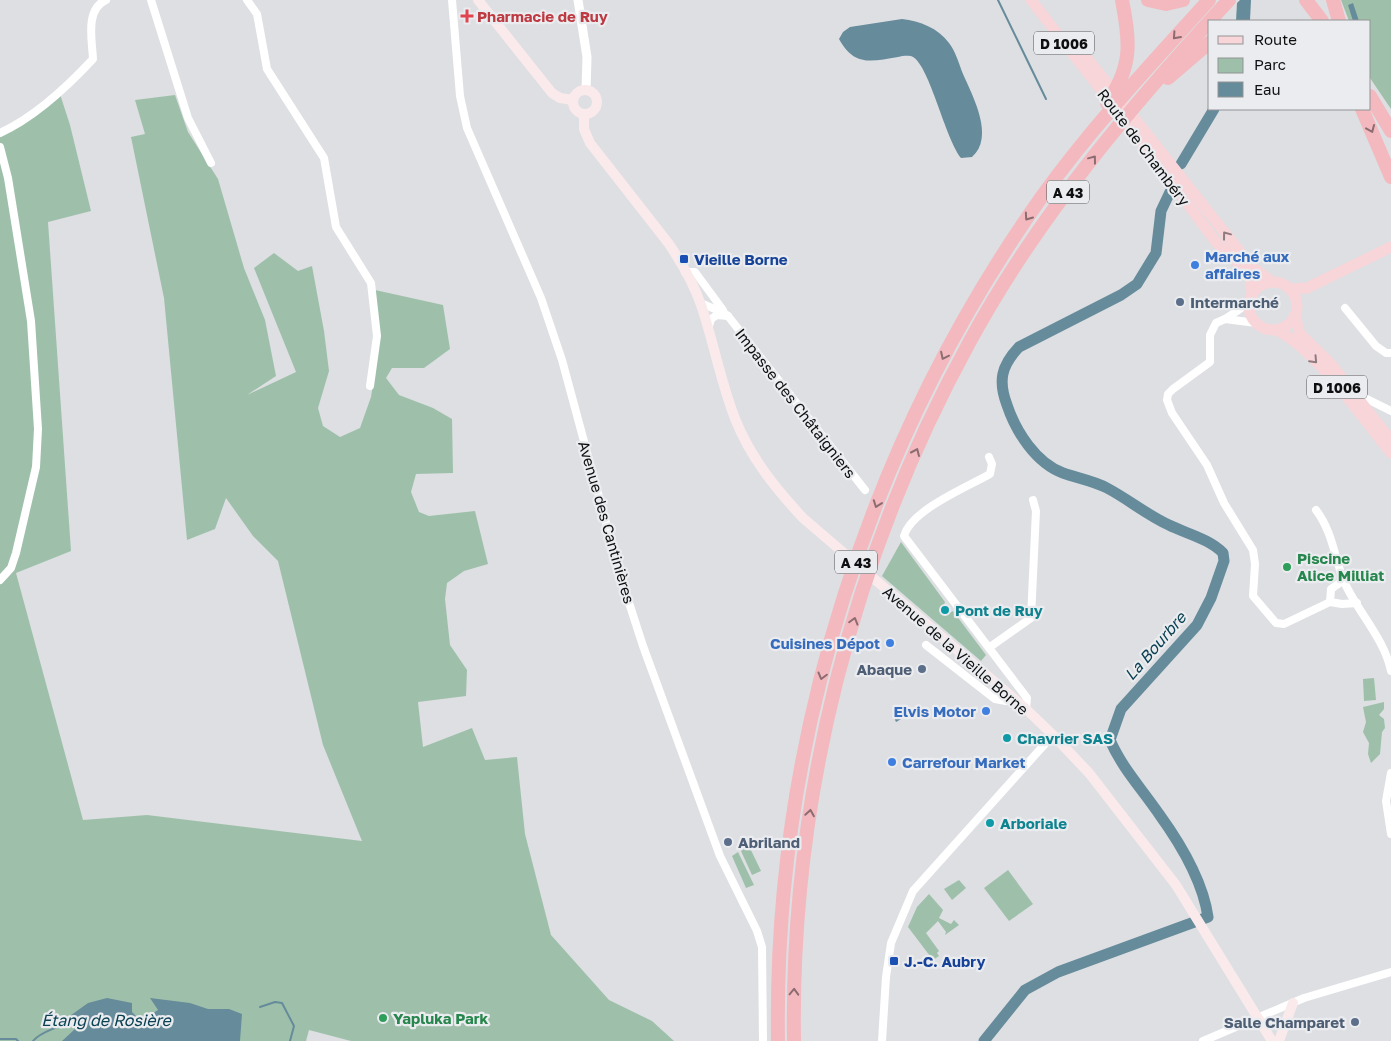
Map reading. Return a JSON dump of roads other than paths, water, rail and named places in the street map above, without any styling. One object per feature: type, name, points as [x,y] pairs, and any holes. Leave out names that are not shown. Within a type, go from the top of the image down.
[{"type":"highway","points":[[1088,136],[1116,89],[1126,65],[1129,41],[1122,0]]},
{"type":"highway","points":[[1148,0],[1166,4],[1183,0]]},
{"type":"highway","name":"A 43","points":[[778,1041],[781,936],[788,847],[801,766],[821,678],[847,587],[881,494],[917,410],[956,331],[1018,231],[1088,136],[1208,0]]},
{"type":"highway","name":"A 43","points":[[1210,20],[1228,0]]},
{"type":"highway","points":[[1306,0],[1321,20]]},
{"type":"highway","points":[[1311,0],[1325,20]]},
{"type":"highway","points":[[1333,0],[1340,20]]},
{"type":"highway","name":"A 43","points":[[794,1041],[796,939],[804,851],[817,770],[835,685],[862,594],[895,498],[930,419],[970,341],[1004,285],[1057,207],[1137,104],[1208,23]]},
{"type":"highway","points":[[1137,104],[1208,44]]},
{"type":"highway","points":[[1371,98],[1391,130]]},
{"type":"highway","points":[[1362,110],[1391,177]]},
{"type":"main road","points":[[478,0],[552,93],[560,98],[573,100],[576,94],[586,90],[595,95],[597,102],[592,112],[584,114]]},
{"type":"main road","name":"Route de Chambéry","points":[[1031,0],[1101,83]]},
{"type":"main road","name":"Route de Chambéry","points":[[1040,0],[1142,136],[1251,266],[1272,282]]},
{"type":"main road","name":"Avenue de la Vieille Borne","points":[[573,100],[576,110],[584,114],[584,129],[590,143],[670,244],[685,272],[700,303],[736,422],[756,460],[780,494],[803,518],[1054,734],[1095,780],[1176,885],[1272,1041]]},
{"type":"main road","name":"Route de Chambéry","points":[[1142,136],[1216,242],[1243,268],[1251,281],[1251,296]]},
{"type":"main road","points":[[1391,247],[1307,288],[1290,289],[1282,284],[1272,282],[1265,284],[1251,296],[1249,307],[1256,323],[1269,330],[1276,330],[1287,325],[1296,311],[1315,292],[1391,254]]},
{"type":"main road","points":[[1290,289],[1296,311]]},
{"type":"main road","name":"D 1006","points":[[1296,311],[1300,334],[1330,363],[1391,440]]},
{"type":"main road","name":"D 1006","points":[[1276,330],[1299,344],[1328,375],[1391,453]]},
{"type":"main road","points":[[1278,1041],[1293,1003]]},
{"type":"street","points":[[0,134],[14,126],[72,82],[93,59],[92,18],[100,2],[106,0]]},
{"type":"street","points":[[151,0],[188,118],[211,163]]},
{"type":"street","points":[[246,0],[257,14],[267,69],[324,158],[336,227],[372,283],[376,336],[370,386]]},
{"type":"street","name":"Avenue des Cantinières","points":[[452,0],[460,96],[467,128],[541,298],[562,360],[621,578],[643,646],[720,856],[757,931],[762,947],[763,1041]]},
{"type":"street","points":[[578,0],[586,49],[586,90]]},
{"type":"street","points":[[0,148],[8,178],[31,321],[38,452],[16,553],[11,568],[0,580]]},
{"type":"street","points":[[685,272],[695,272],[728,316]]},
{"type":"street","points":[[1251,296],[1240,309],[1216,323],[1210,336],[1210,362],[1173,389],[1168,394],[1167,400],[1172,413],[1207,465],[1224,503],[1254,550],[1253,596],[1276,623],[1284,624],[1330,602],[1342,604],[1357,603]]},
{"type":"street","name":"Impasse des Châtaigniers","points":[[700,303],[718,308],[728,316],[865,490]]},
{"type":"street","points":[[1345,308],[1376,346],[1386,353],[1391,353]]},
{"type":"street","name":"Impasse des Châtaigniers","points":[[708,330],[711,319],[717,315],[728,316]]},
{"type":"street","points":[[1225,319],[1256,323]]},
{"type":"street","points":[[1352,391],[1391,411]]},
{"type":"street","points":[[989,457],[992,464],[990,474],[920,514],[907,527],[904,536],[1027,698],[1026,709]]},
{"type":"street","points":[[990,647],[1031,618],[1036,511],[1033,500]]},
{"type":"street","points":[[1316,510],[1325,524],[1344,580],[1382,648],[1391,671]]},
{"type":"street","points":[[1330,602],[1331,589],[1344,580]]},
{"type":"street","points":[[926,645],[995,699],[1006,702],[1012,698]]},
{"type":"street","points":[[882,1041],[886,977],[891,943],[913,891],[1054,734]]},
{"type":"street","points":[[1391,773],[1386,802],[1391,834]]},
{"type":"street","points":[[1203,1041],[1293,1003],[1391,972]]},
{"type":"water","points":[[1240,0],[1251,0],[1250,20],[1236,20],[1237,3]]},
{"type":"water","points":[[1353,3],[1359,20],[1353,20],[1348,5]]},
{"type":"water","points":[[902,19],[915,21],[934,29],[945,38],[954,50],[976,105],[982,128],[982,139],[979,149],[972,157],[961,158],[955,148],[925,74],[913,57],[864,60],[851,54],[839,39],[843,32],[850,27]]},
{"type":"water","points":[[904,709],[908,715],[896,722],[893,715]]},
{"type":"water","name":"Étang de Rosière","points":[[107,998],[132,1003],[132,1012],[138,1018],[144,1019],[158,1010],[150,998],[190,1003],[208,1009],[229,1009],[242,1014],[240,1041],[62,1041],[75,1029],[72,1024],[62,1027],[60,1023],[88,1003]]},
{"type":"waterway","points":[[998,0],[1046,99]]},
{"type":"waterway","name":"La Bourbre","points":[[1181,164],[1213,110]]},
{"type":"waterway","name":"La Bourbre","points":[[984,1041],[1025,990],[1058,972],[1208,917],[1201,890],[1190,863],[1167,825],[1126,769],[1110,740],[1121,709],[1197,625],[1211,598],[1224,561],[1223,553],[1204,540],[1161,521],[1107,488],[1063,473],[1044,462],[1028,445],[1016,426],[1004,396],[1002,381],[1005,367],[1019,347],[1121,295],[1137,284],[1156,253],[1161,211],[1170,192]]},
{"type":"waterway","points":[[260,1007],[275,1002],[282,1003],[294,1026],[290,1041]]},
{"type":"waterway","points":[[33,1041],[43,1033],[63,1024]]},
{"type":"waterway","points":[[0,1039],[16,1039],[18,1041]]},
{"type":"place","name":"Pharmacie de Ruy","points":[[467,16]]},
{"type":"place","name":"Vieille Borne","points":[[684,259]]},
{"type":"place","name":"Marché aux affaires","points":[[1195,265]]},
{"type":"place","name":"Intermarché","points":[[1180,302]]},
{"type":"place","name":"Piscine Alice Milliat","points":[[1287,567]]},
{"type":"place","name":"Pont de Ruy","points":[[945,610]]},
{"type":"place","name":"Cuisines Dépot","points":[[890,643]]},
{"type":"place","name":"Abaque","points":[[922,669]]},
{"type":"place","name":"Elvis Motor","points":[[986,711]]},
{"type":"place","name":"Chavrier SAS","points":[[1007,738]]},
{"type":"place","name":"Carrefour Market","points":[[892,762]]},
{"type":"place","name":"Arboriale","points":[[990,823]]},
{"type":"place","name":"Abriland","points":[[728,842]]},
{"type":"place","name":"J.-C. Aubry","points":[[894,961]]},
{"type":"place","name":"Yapluka Park","points":[[383,1018]]},
{"type":"place","name":"Salle Champaret","points":[[1355,1022]]}]
